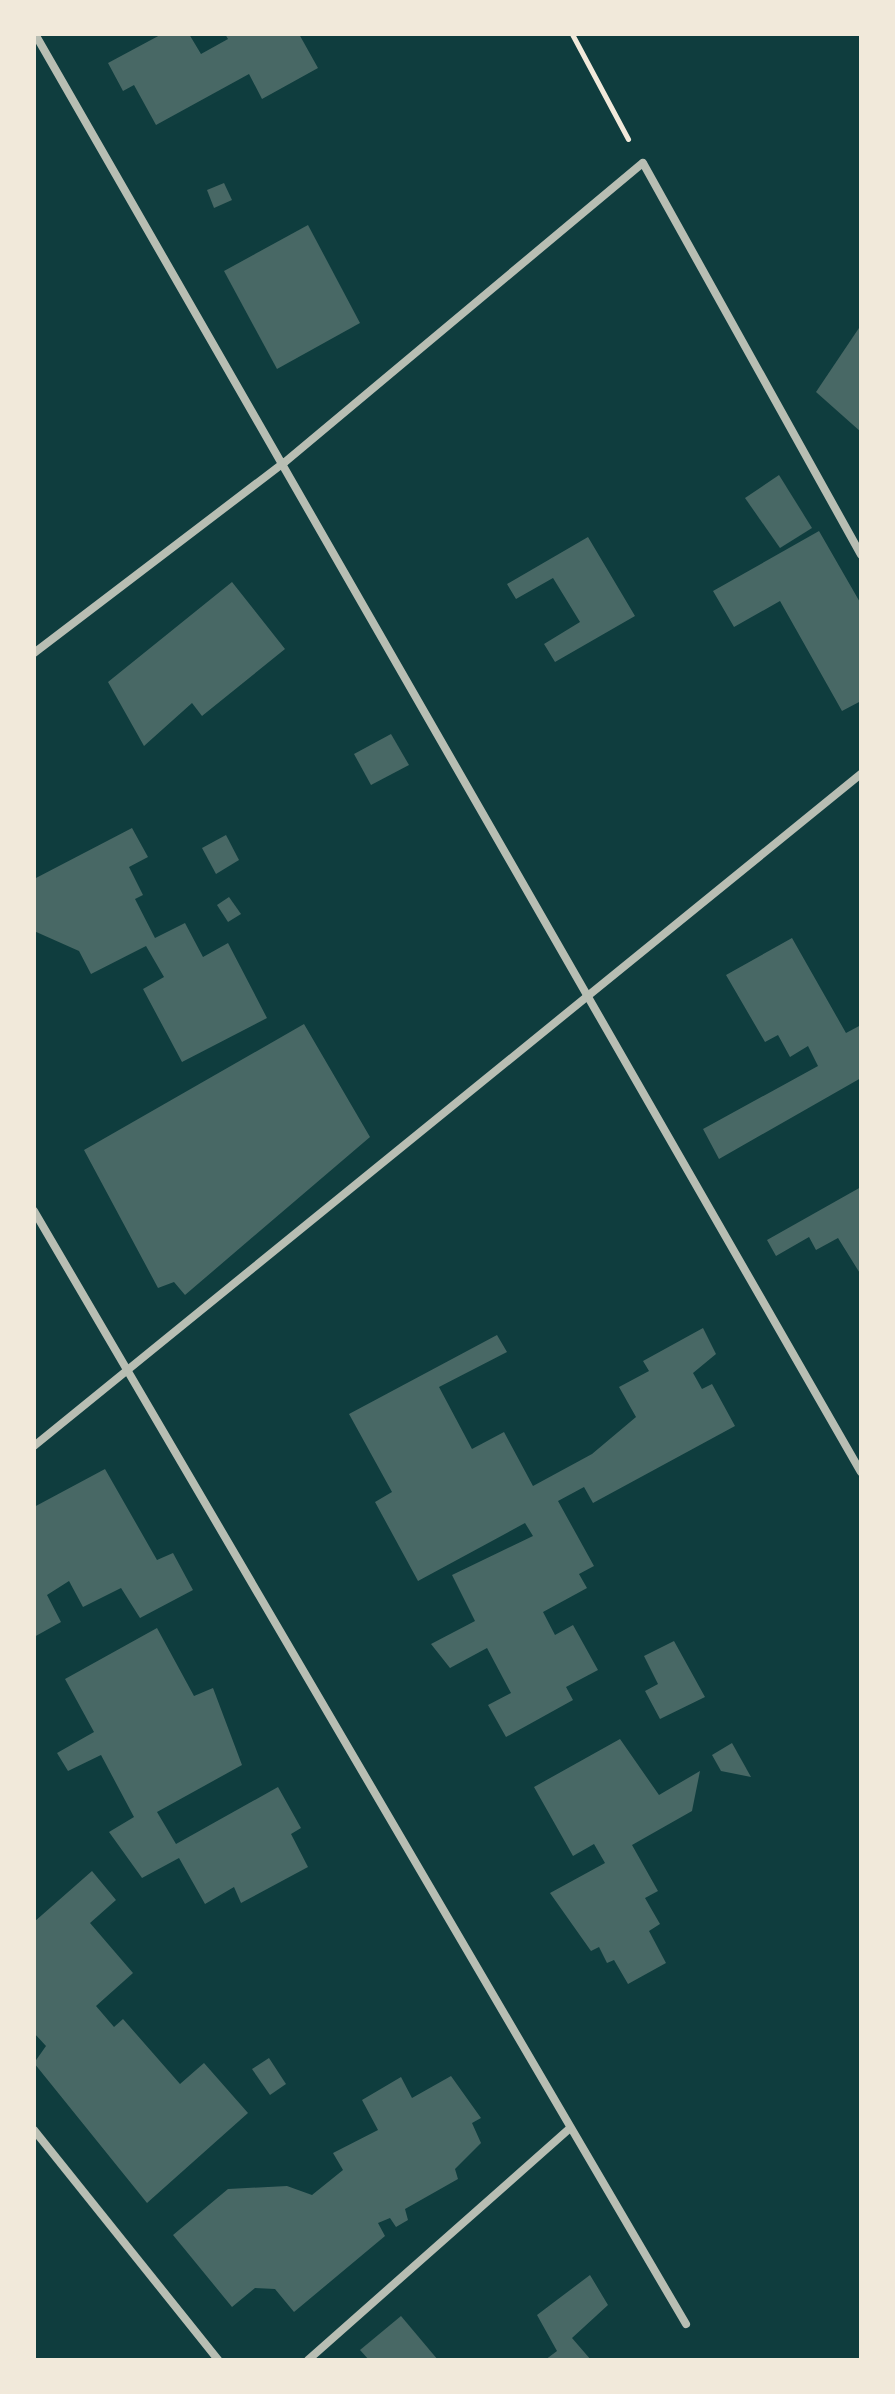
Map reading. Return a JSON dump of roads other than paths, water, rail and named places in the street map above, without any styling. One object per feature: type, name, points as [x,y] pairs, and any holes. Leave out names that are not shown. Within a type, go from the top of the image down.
[{"type":"street","points":[[35,34],[285,462],[861,1472]]},
{"type":"street","points":[[34,653],[285,462],[643,163],[861,554]]},
{"type":"street","points":[[34,1446],[861,774]]},
{"type":"street","points":[[34,1211],[686,2324]]},
{"type":"street","points":[[308,2360],[570,2128]]},
{"type":"street","points":[[34,2130],[218,2360]]}]
